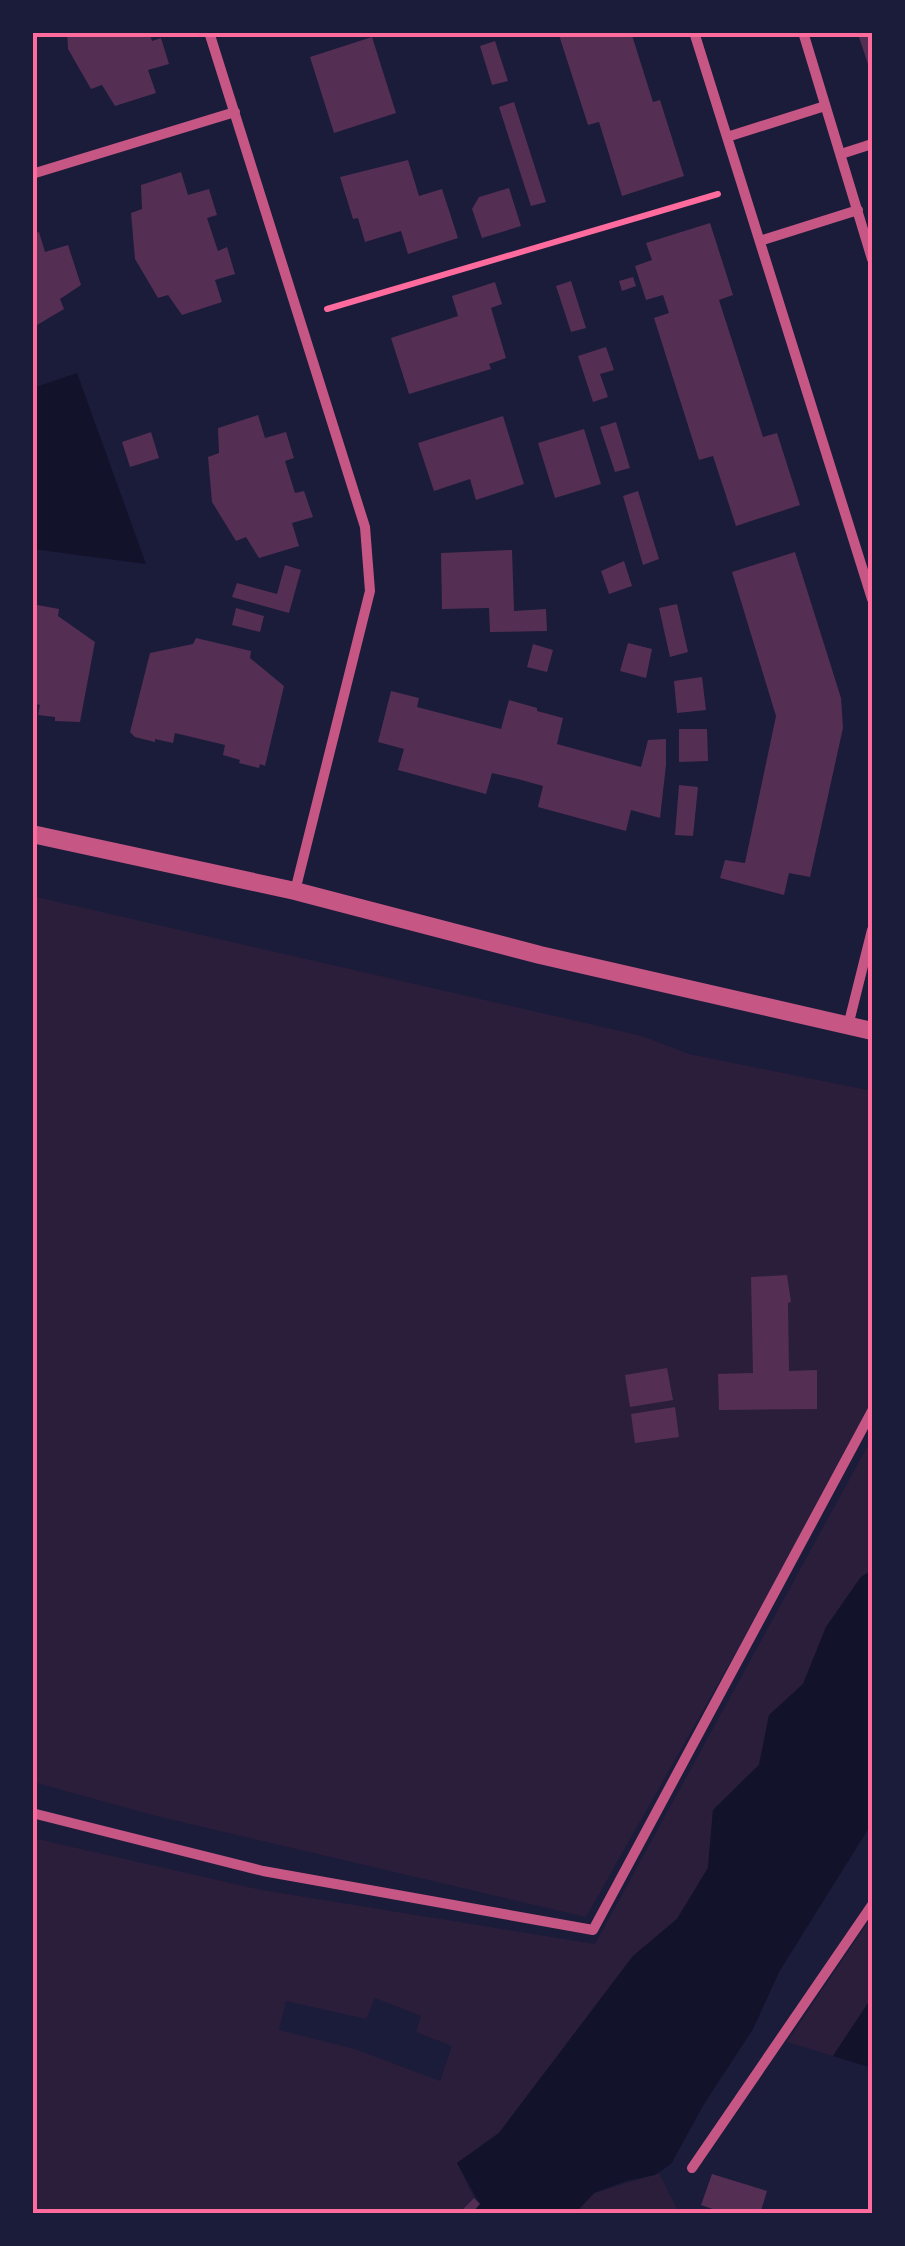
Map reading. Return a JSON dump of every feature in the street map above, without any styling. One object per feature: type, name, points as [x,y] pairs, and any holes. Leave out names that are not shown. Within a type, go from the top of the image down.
[{"type":"street","points":[[209,32],[365,527],[370,591],[296,891]]},
{"type":"street","points":[[694,32],[872,598]]},
{"type":"street","points":[[803,32],[872,259]]},
{"type":"street","points":[[727,137],[826,106]]},
{"type":"street","points":[[32,174],[235,112]]},
{"type":"street","points":[[841,154],[872,144]]},
{"type":"street","points":[[760,241],[858,210]]},
{"type":"street","points":[[32,834],[296,891],[540,956],[872,1031]]},
{"type":"street","points":[[848,1026],[872,930]]},
{"type":"street","points":[[32,1812],[263,1871],[593,1930],[872,1411]]},
{"type":"street","points":[[692,2168],[872,1905]]},
{"type":"path","points":[[298,318],[743,186]]},
{"type":"shaded area","points":[[77,373],[146,564],[33,549],[33,388]]},
{"type":"shaded area","points":[[32,896],[642,1036],[689,1054],[872,1091],[872,1404],[867,1421],[586,1917],[156,1816],[33,1782]]},
{"type":"shaded area","points":[[872,1438],[872,1570],[861,1577],[826,1627],[803,1684],[769,1716],[759,1765],[713,1810],[708,1868],[677,1919],[633,1956],[499,2133],[457,2163],[474,2198],[458,2213],[33,2214],[33,1838],[262,1890],[595,1944]],"holes":[[[375,1998],[421,2016],[416,2032],[452,2046],[440,2081],[355,2049],[279,2030],[286,2001],[366,2019]]]},
{"type":"shaded area","points":[[872,1570],[872,1823],[779,1972],[753,2029],[671,2164],[655,2175],[594,2193],[575,2213],[471,2214],[480,2204],[457,2163],[499,2133],[633,1956],[677,1919],[708,1868],[713,1810],[759,1765],[769,1715],[803,1684],[826,1627],[861,1577]]},
{"type":"shaded area","points":[[872,1916],[872,1997],[833,2056],[787,2042]]},
{"type":"shaded area","points":[[872,1997],[872,2068],[833,2056]]},
{"type":"shaded area","points":[[659,2173],[679,2213],[575,2214],[594,2193]]},
{"type":"building","points":[[67,32],[149,32],[152,41],[161,38],[169,64],[148,70],[156,93],[115,106],[102,85],[91,89],[68,49]]},
{"type":"building","points":[[558,32],[631,32],[653,102],[660,100],[684,176],[622,196],[599,122],[588,125]]},
{"type":"building","points":[[872,32],[872,76],[859,37]]},
{"type":"building","points":[[372,37],[396,113],[334,133],[310,57]]},
{"type":"building","points":[[495,41],[508,81],[492,85],[480,46]]},
{"type":"building","points":[[514,102],[546,202],[531,206],[499,107]]},
{"type":"building","points":[[408,160],[419,196],[442,189],[458,238],[408,254],[401,231],[365,242],[340,177]]},
{"type":"building","points":[[181,172],[188,195],[209,189],[217,215],[207,218],[218,251],[227,247],[235,274],[215,280],[222,302],[182,315],[168,295],[158,298],[135,259],[131,213],[142,209],[141,185]]},
{"type":"building","points":[[509,188],[521,226],[482,238],[472,209],[479,197]]},
{"type":"building","points":[[710,223],[733,295],[719,300],[763,437],[777,433],[800,505],[736,526],[713,456],[699,460],[654,318],[669,313],[663,295],[646,300],[635,266],[652,260],[646,243]]},
{"type":"building","points":[[39,232],[45,252],[68,245],[81,285],[60,299],[64,309],[32,328],[32,234]]},
{"type":"building","points":[[633,277],[636,286],[622,291],[619,281]]},
{"type":"building","points":[[571,281],[586,328],[571,332],[556,286]]},
{"type":"building","points":[[495,282],[502,304],[491,308],[506,358],[489,364],[491,369],[409,394],[391,338],[458,316],[452,296]]},
{"type":"building","points":[[606,347],[614,370],[600,374],[608,397],[593,402],[578,356]]},
{"type":"building","points":[[258,415],[265,438],[286,432],[294,458],[285,461],[295,493],[304,491],[313,517],[292,523],[299,546],[259,558],[246,537],[236,541],[212,502],[208,457],[219,453],[218,428]]},
{"type":"building","points":[[503,416],[524,484],[476,500],[470,479],[434,491],[418,443]]},
{"type":"building","points":[[616,422],[630,468],[615,472],[600,427]]},
{"type":"building","points":[[584,429],[601,484],[555,498],[538,443]]},
{"type":"building","points":[[151,432],[159,458],[130,467],[122,442]]},
{"type":"building","points":[[638,491],[659,559],[643,565],[623,496]]},
{"type":"building","points":[[512,550],[514,611],[546,609],[547,631],[490,632],[489,608],[442,609],[441,553]]},
{"type":"building","points":[[795,552],[841,698],[843,728],[810,877],[789,873],[784,895],[720,878],[725,860],[745,863],[776,716],[732,572]]},
{"type":"building","points":[[624,561],[632,586],[609,594],[601,571]]},
{"type":"building","points":[[285,565],[301,570],[289,613],[232,597],[237,583],[277,594]]},
{"type":"building","points":[[32,604],[59,609],[58,616],[95,642],[80,722],[55,721],[55,717],[38,715],[40,705],[32,703]]},
{"type":"building","points":[[677,604],[688,652],[670,657],[659,608]]},
{"type":"building","points":[[236,608],[264,616],[260,632],[232,625]]},
{"type":"building","points":[[196,638],[251,651],[250,658],[284,686],[265,766],[239,763],[240,760],[223,755],[225,745],[175,733],[173,743],[155,742],[130,732],[150,653],[193,644]]},
{"type":"building","points":[[628,643],[652,649],[646,678],[620,671]]},
{"type":"building","points":[[533,644],[553,650],[547,672],[527,667]]},
{"type":"building","points":[[702,677],[706,710],[677,713],[674,681]]},
{"type":"building","points":[[391,691],[419,698],[417,707],[501,729],[509,700],[537,708],[563,718],[557,744],[641,767],[648,740],[666,739],[660,818],[631,810],[626,831],[538,807],[543,786],[518,779],[492,773],[486,794],[398,770],[404,749],[378,742]]},
{"type":"building","points":[[679,729],[707,729],[708,761],[679,762]]},
{"type":"building","points":[[679,785],[698,787],[693,836],[675,835]]},
{"type":"building","points":[[787,1275],[791,1302],[789,1371],[817,1370],[817,1409],[719,1410],[718,1374],[753,1373],[751,1277]]},
{"type":"building","points":[[667,1368],[673,1400],[630,1407],[625,1375]]},
{"type":"building","points":[[675,1407],[679,1437],[635,1443],[631,1414]]},
{"type":"building","points":[[712,2174],[767,2191],[760,2214],[727,2214],[701,2205]]},
{"type":"building","points":[[474,2198],[480,2204],[471,2214],[458,2214]]}]
